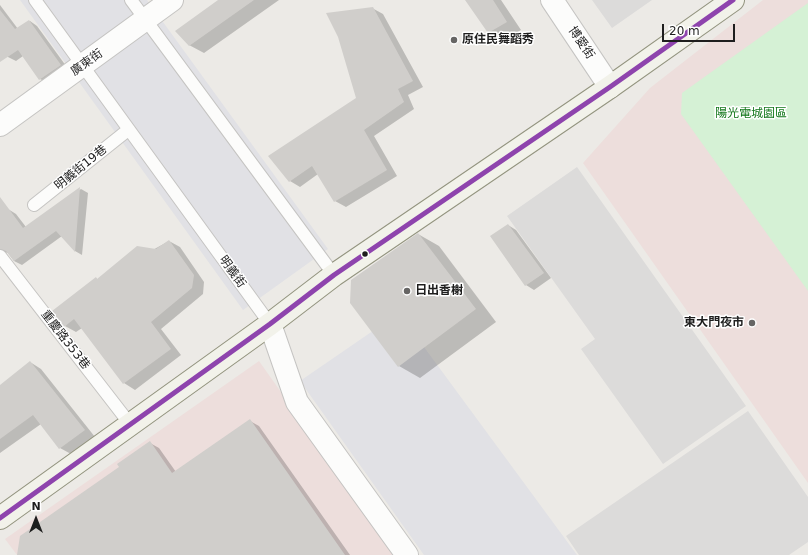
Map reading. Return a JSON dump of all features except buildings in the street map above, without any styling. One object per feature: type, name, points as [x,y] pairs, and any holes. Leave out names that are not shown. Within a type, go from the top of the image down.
[{"type":"street","name":"廣東街","points":[[0,125],[172,0]]},
{"type":"street","name":"博愛街","points":[[552,0],[610,87]]},
{"type":"street","points":[[2,512],[130,424],[270,324],[334,275],[610,87],[733,0]]},
{"type":"street","name":"明義街","points":[[270,324],[297,402],[407,555]]},
{"type":"lane","name":"明義街","points":[[35,0],[270,324]]},
{"type":"lane","points":[[131,0],[334,275]]},
{"type":"lane","name":"明義街19巷","points":[[34,205],[128,130]]},
{"type":"lane","name":"重慶路353巷","points":[[0,256],[130,424]]},
{"type":"shaded area","points":[[20,0],[147,0],[328,249],[243,310]]},
{"type":"shaded area","points":[[592,0],[652,0],[612,28]]},
{"type":"shaded area","name":"東大門夜市","points":[[763,0],[808,0],[808,483],[583,163],[650,88]]},
{"type":"shaded area","points":[[577,167],[746,406],[663,464],[581,349],[595,339],[507,216]]},
{"type":"shaded area","points":[[399,313],[577,555],[424,555],[300,381]]},
{"type":"shaded area","points":[[259,361],[396,555],[17,555],[5,539]]},
{"type":"shaded area","points":[[748,411],[808,497],[808,542],[789,555],[579,555],[566,536]]},
{"type":"green space","name":"陽光電城園區","points":[[808,3],[808,291],[681,114],[682,93]]},
{"type":"transit line","points":[[0,518],[270,324],[334,275],[610,87],[733,0]]},
{"type":"place","name":"原住民舞蹈秀","points":[[454,40]]},
{"type":"place","name":"日出香榭","points":[[407,291]]},
{"type":"place","name":"東大門夜市","points":[[752,323]]}]
